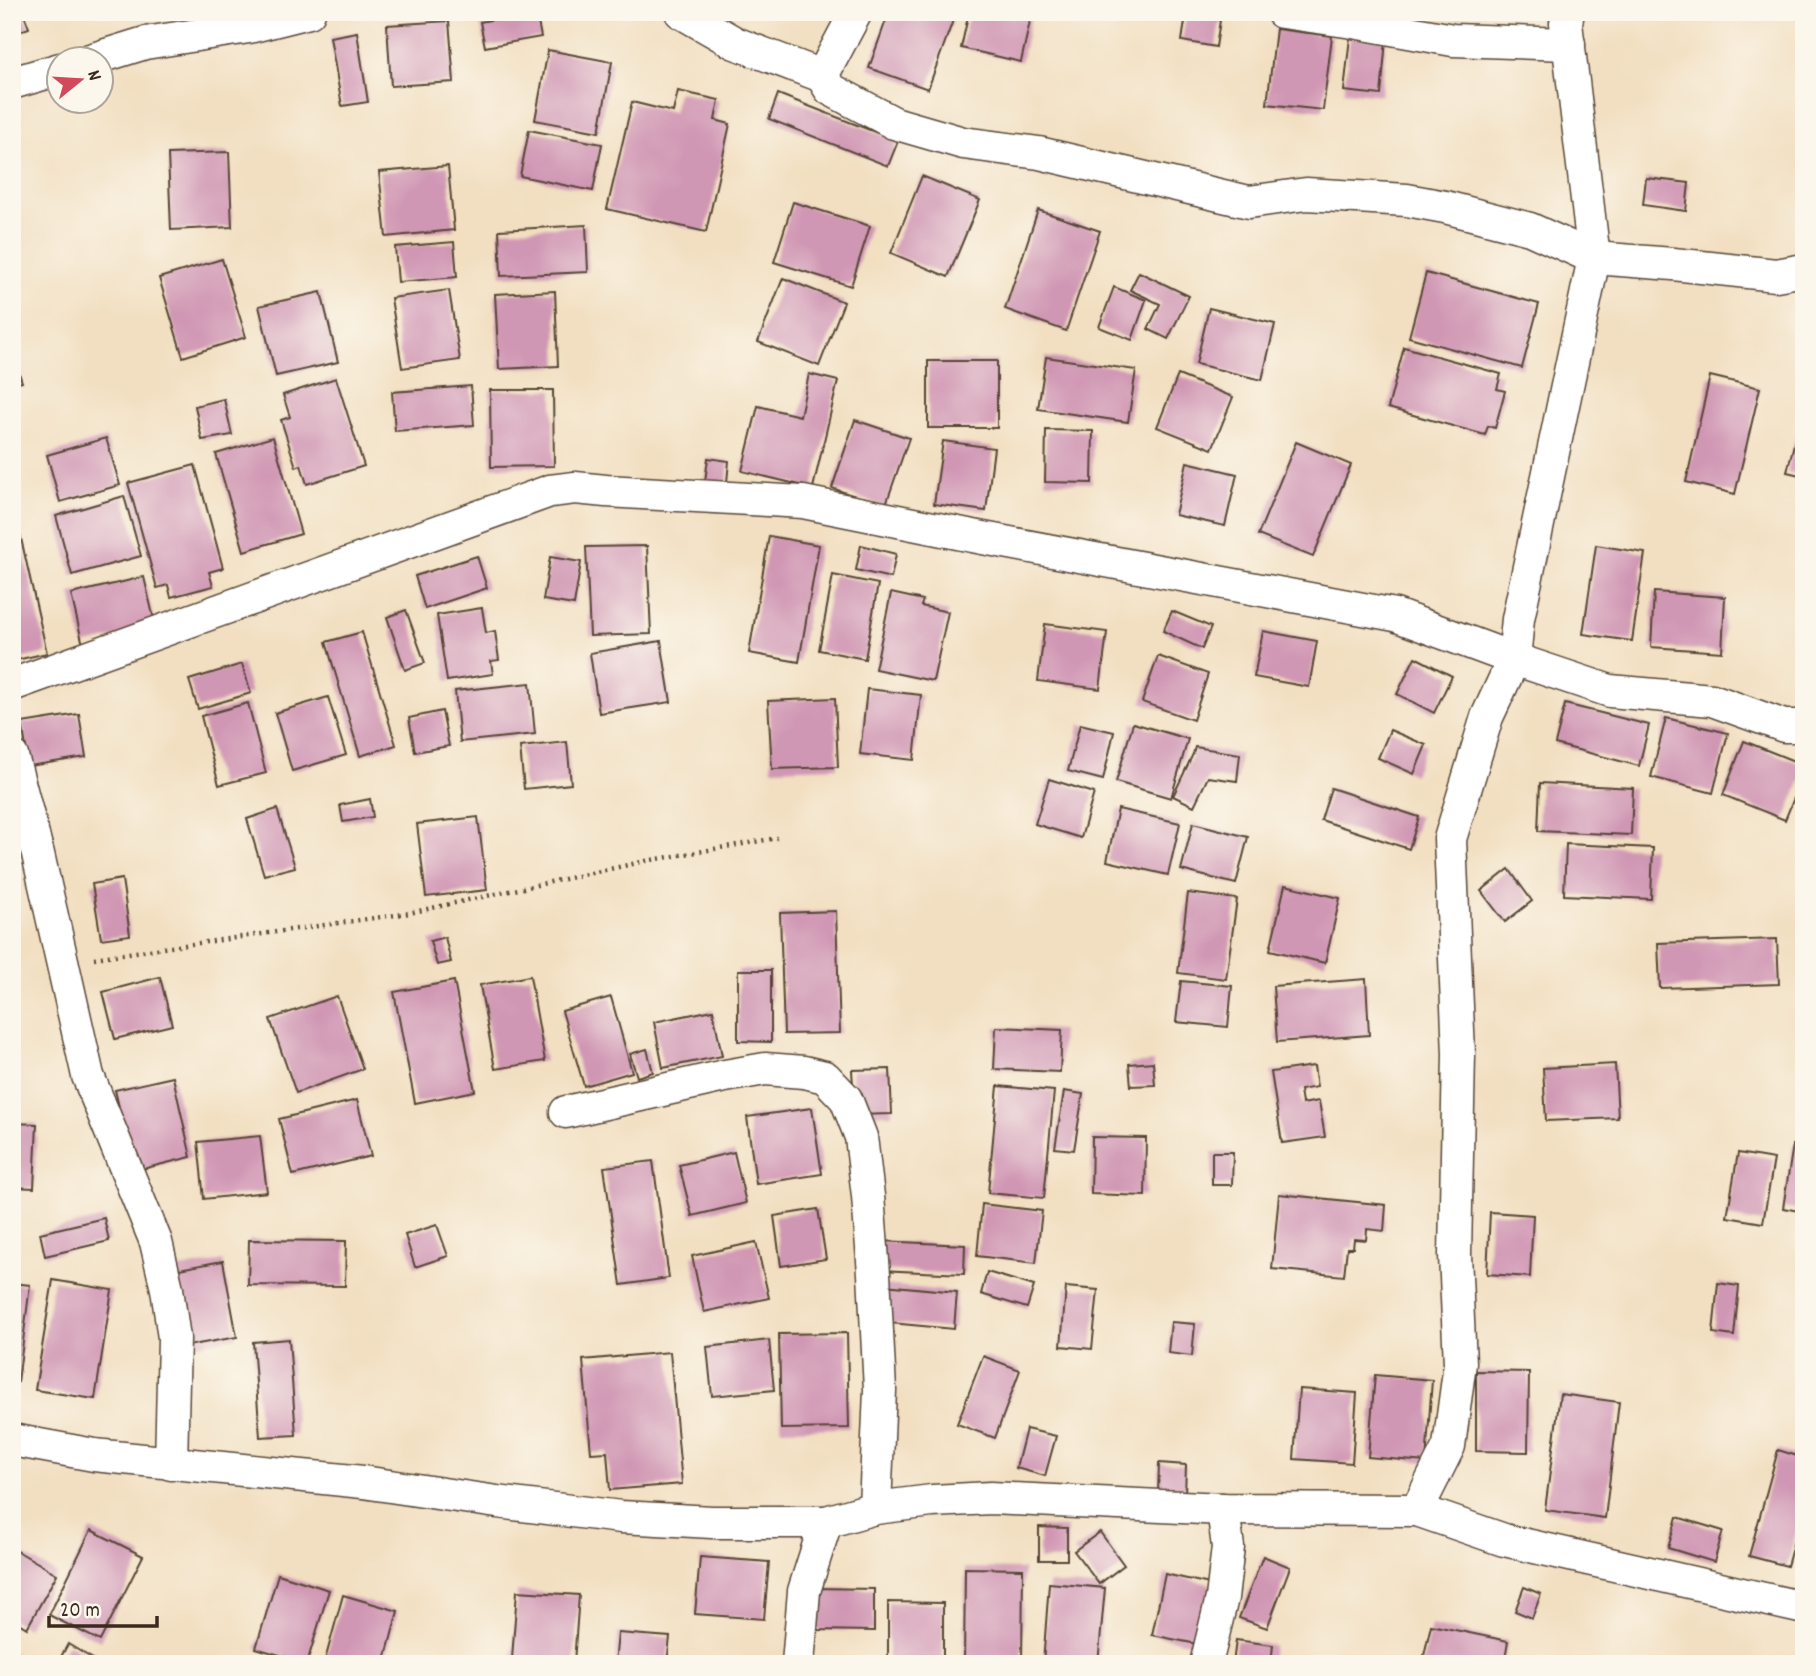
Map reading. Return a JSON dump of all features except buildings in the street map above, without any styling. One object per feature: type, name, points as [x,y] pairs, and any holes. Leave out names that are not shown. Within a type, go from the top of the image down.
[{"type":"street","points":[[116,52],[145,43],[249,27],[309,12]]},
{"type":"street","points":[[681,12],[736,43],[822,76],[830,89],[894,123],[962,143],[1039,153],[1249,202],[1306,194],[1407,200],[1446,207],[1530,229],[1594,258],[1776,275],[1804,270]]},
{"type":"street","points":[[822,76],[856,12]]},
{"type":"street","points":[[1282,12],[1452,40],[1569,44]]},
{"type":"street","points":[[1417,1510],[1449,1446],[1460,1363],[1455,1255],[1459,1054],[1450,839],[1487,717],[1514,659],[1518,619],[1594,258],[1566,23],[1568,12]]},
{"type":"street","points":[[12,83],[46,73]]},
{"type":"street","points":[[12,685],[485,513],[550,491],[575,488],[803,502],[996,541],[1395,615],[1610,691],[1712,700],[1784,726],[1804,726]]},
{"type":"street","points":[[12,756],[38,854],[88,1076],[156,1242],[167,1289],[174,1338],[171,1464]]},
{"type":"street","points":[[566,1112],[765,1069],[804,1072],[825,1077],[846,1099],[861,1136],[874,1274],[880,1390],[875,1508]]},
{"type":"street","points":[[12,1440],[94,1455],[363,1482],[621,1517],[712,1522],[825,1522],[875,1508],[991,1498],[1223,1509],[1417,1510],[1504,1540],[1804,1608]]},
{"type":"street","points":[[1206,1664],[1222,1598],[1228,1547],[1223,1509]]},
{"type":"street","points":[[798,1664],[804,1591],[825,1522]]},
{"type":"path","points":[[62,962],[408,913],[646,861],[777,838]]}]
